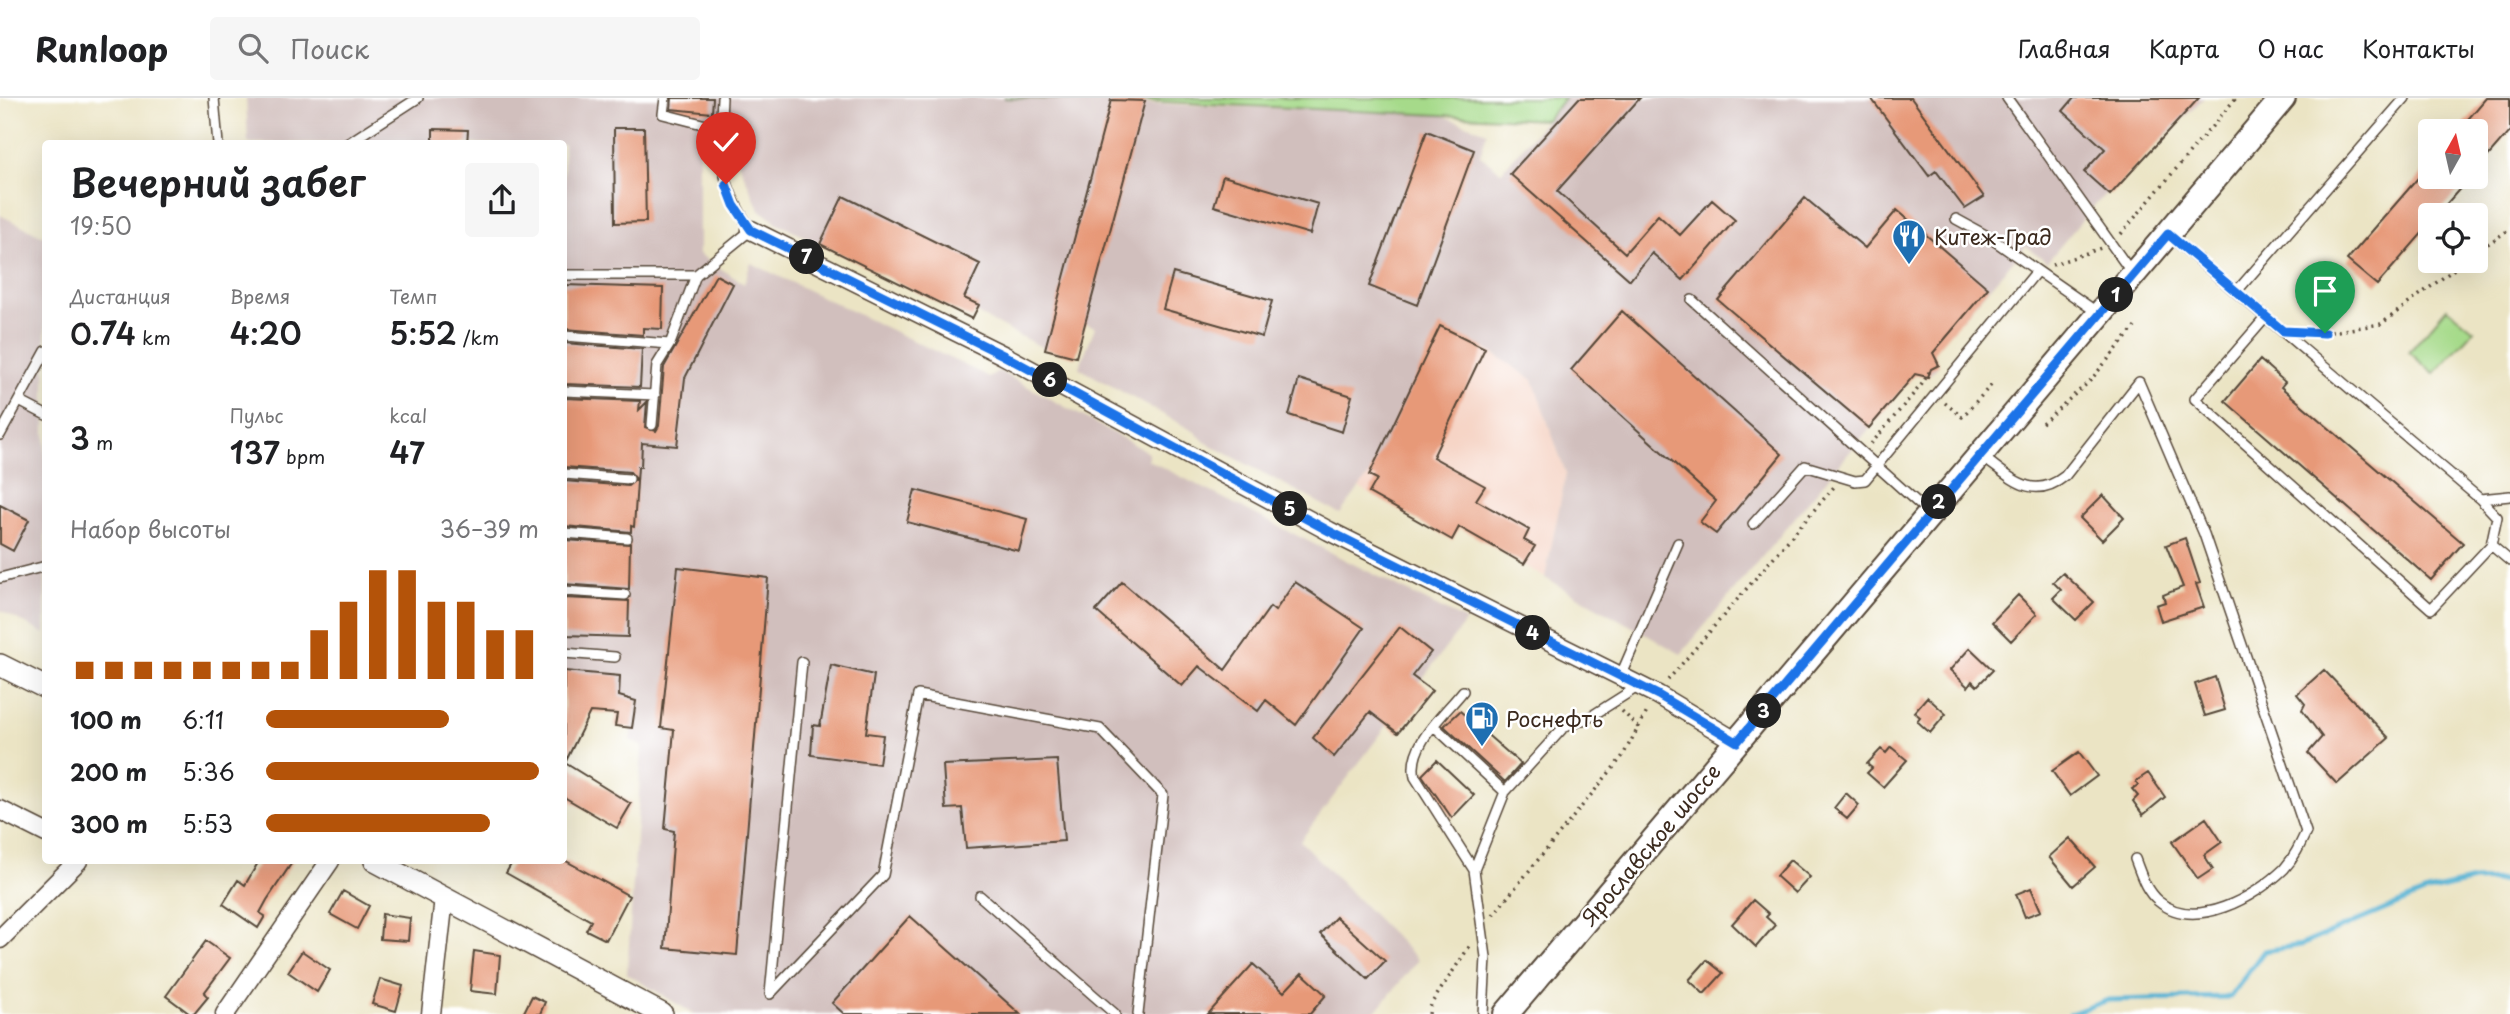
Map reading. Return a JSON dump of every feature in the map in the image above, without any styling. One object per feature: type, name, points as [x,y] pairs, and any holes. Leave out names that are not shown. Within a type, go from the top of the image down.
[{"type":"main road","name":"Ярославское шоссе","points":[[1506,1014],[2283,98]]},
{"type":"street","points":[[751,230],[991,349],[1329,531],[1639,686],[1737,742]]},
{"type":"street","points":[[0,665],[42,686]]},
{"type":"street","points":[[0,810],[42,831]]},
{"type":"street","points":[[0,939],[75,864]]},
{"type":"street","points":[[225,1014],[328,864]]},
{"type":"street","points":[[381,864],[662,1014]]},
{"type":"street","points":[[430,1014],[444,898]]},
{"type":"lane","points":[[214,98],[218,140]]},
{"type":"lane","points":[[353,140],[418,98]]},
{"type":"lane","points":[[665,98],[663,114],[718,128]]},
{"type":"lane","points":[[652,425],[657,365],[670,344],[696,275],[751,230],[734,205],[726,184],[718,128],[722,98]]},
{"type":"lane","points":[[2007,98],[2133,275]]},
{"type":"lane","points":[[2237,291],[2405,98]]},
{"type":"lane","points":[[1956,219],[1989,237],[2100,314]]},
{"type":"lane","points":[[2168,234],[2237,291],[2480,499],[2497,517],[2491,545],[2431,610],[2195,399],[2266,317]]},
{"type":"lane","points":[[1753,524],[1805,466],[1855,481],[1865,480],[2037,271]]},
{"type":"lane","points":[[567,275],[696,275]]},
{"type":"lane","points":[[1692,300],[1930,513]]},
{"type":"lane","points":[[567,335],[670,344]]},
{"type":"lane","points":[[0,435],[42,358]]},
{"type":"lane","points":[[1979,455],[2029,487],[2043,489],[2053,486],[2065,476],[2140,382],[2204,534],[2306,832],[2286,867],[2267,883],[2222,908],[2208,912],[2178,912],[2166,907],[2147,888],[2135,859]]},
{"type":"lane","points":[[567,391],[654,395]]},
{"type":"lane","points":[[19,401],[42,413]]},
{"type":"lane","points":[[567,474],[629,479]]},
{"type":"lane","points":[[2480,499],[2510,496]]},
{"type":"lane","points":[[567,533],[626,538]]},
{"type":"lane","points":[[1620,677],[1678,543]]},
{"type":"lane","points":[[2491,545],[2510,561]]},
{"type":"lane","points":[[0,578],[42,567]]},
{"type":"lane","points":[[567,591],[625,595]]},
{"type":"lane","points":[[567,653],[615,657]]},
{"type":"lane","points":[[802,662],[770,994],[883,875],[918,695],[1100,729],[1163,795],[1138,1014]]},
{"type":"lane","points":[[1474,870],[1505,792],[1563,728],[1580,722],[1639,686]]},
{"type":"lane","points":[[1464,691],[1418,748],[1413,767],[1415,777],[1474,870],[1486,957],[1483,1014]]},
{"type":"lane","points":[[1434,727],[1505,792]]},
{"type":"lane","points":[[980,896],[1115,1014]]},
{"type":"path","points":[[2037,271],[2111,244],[2236,98]]},
{"type":"path","points":[[2488,244],[2510,229]]},
{"type":"path","points":[[2283,331],[2325,333],[2381,324],[2449,273]]},
{"type":"path","points":[[2042,423],[2089,382],[2135,327]]},
{"type":"path","points":[[1922,384],[1962,417],[1994,382]]},
{"type":"path","points":[[1614,702],[1639,728]]},
{"type":"shaded area","points":[[246,98],[1004,98],[1441,115],[1487,132],[1480,155],[1501,172],[1565,98],[2204,98],[2093,207],[2047,262],[2026,246],[1933,352],[1939,365],[1928,377],[1915,374],[1681,654],[1545,578],[1566,474],[1533,380],[1485,348],[1440,326],[1369,475],[1340,514],[1205,442],[1195,432],[1079,368],[1095,327],[1085,323],[1076,357],[1045,349],[975,313],[972,319],[777,223],[759,209],[736,157],[736,138],[699,131],[699,254],[744,284],[751,263],[989,377],[999,371],[1148,452],[1148,460],[1466,621],[1300,841],[1418,960],[1374,1014],[694,1014],[627,974],[642,747],[630,740],[636,701],[619,696],[567,691],[567,140],[248,140]]},
{"type":"shaded area","points":[[0,215],[42,236],[42,632],[0,610]]},
{"type":"shaded area","points":[[1440,326],[1485,348],[1533,380],[1566,474],[1545,578],[1460,527],[1452,540],[1359,488],[1369,475]]},
{"type":"green space","points":[[1004,98],[1565,98],[1546,120],[1145,101]]},
{"type":"green space","points":[[2447,308],[2474,330],[2434,374],[2409,352]]},
{"type":"building","points":[[672,98],[713,98],[712,113],[671,109]]},
{"type":"building","points":[[1579,98],[1640,98],[1557,191],[1625,253],[1658,215],[1680,235],[1712,200],[1735,220],[1683,280],[1652,253],[1630,280],[1510,174]]},
{"type":"building","points":[[1871,98],[1911,98],[1984,197],[1965,209],[1936,171],[1929,176]]},
{"type":"building","points":[[2074,98],[2199,98],[2110,195],[2084,172],[2105,149],[2063,111]]},
{"type":"building","points":[[2486,98],[2510,98],[2510,131],[2488,156],[2488,119],[2468,119]]},
{"type":"building","points":[[1111,100],[1145,101],[1076,357],[1045,349]]},
{"type":"building","points":[[614,128],[644,128],[646,222],[615,223]]},
{"type":"building","points":[[433,129],[468,130],[467,140],[433,140]]},
{"type":"building","points":[[1427,131],[1474,150],[1417,305],[1369,286]]},
{"type":"building","points":[[1223,176],[1318,204],[1310,234],[1214,206]]},
{"type":"building","points":[[2418,178],[2418,189],[2460,189],[2447,203],[2418,203],[2418,238],[2377,285],[2347,260]]},
{"type":"building","points":[[843,196],[980,264],[964,298],[979,305],[972,319],[820,244]]},
{"type":"building","points":[[1805,198],[1865,248],[1897,210],[1988,288],[1933,353],[1939,365],[1931,369],[1928,377],[1915,374],[1869,428],[1718,300]]},
{"type":"building","points":[[1173,273],[1272,301],[1262,337],[1163,309]]},
{"type":"building","points":[[716,275],[733,284],[685,378],[677,446],[642,443],[634,527],[631,526],[631,532],[567,526],[567,481],[628,486],[636,479],[630,472],[567,467],[567,398],[640,401],[639,410],[647,402],[645,427],[656,431],[659,426],[664,367]]},
{"type":"building","points":[[567,285],[663,288],[662,329],[643,328],[643,335],[567,329]]},
{"type":"building","points":[[1622,311],[1782,454],[1716,534],[1700,522],[1716,501],[1571,370]]},
{"type":"building","points":[[1440,326],[1485,348],[1433,457],[1485,486],[1476,500],[1529,530],[1524,540],[1535,546],[1524,564],[1459,527],[1452,540],[1369,493],[1377,479],[1369,475]]},
{"type":"building","points":[[567,343],[642,349],[640,387],[567,384]]},
{"type":"building","points":[[2260,360],[2285,382],[2281,387],[2463,543],[2431,580],[2225,401]]},
{"type":"building","points":[[1299,379],[1352,396],[1342,432],[1289,415]]},
{"type":"building","points":[[915,490],[1027,519],[1019,551],[907,522]]},
{"type":"building","points":[[2103,495],[2124,518],[2102,540],[2080,518]]},
{"type":"building","points":[[0,505],[29,520],[13,551],[0,544]]},
{"type":"building","points":[[2185,538],[2200,583],[2196,584],[2204,607],[2161,621],[2156,605],[2165,602],[2163,595],[2183,587],[2166,545]]},
{"type":"building","points":[[567,540],[630,544],[629,589],[567,584]]},
{"type":"building","points":[[678,567],[768,578],[737,955],[665,948],[674,831],[665,829],[674,730],[661,728]]},
{"type":"building","points":[[2063,573],[2094,602],[2076,620],[2053,598],[2061,590],[2053,582]]},
{"type":"building","points":[[1122,582],[1225,670],[1270,607],[1275,611],[1295,582],[1364,628],[1296,725],[1266,700],[1258,711],[1199,666],[1182,686],[1096,611]]},
{"type":"building","points":[[2018,595],[2037,614],[2011,641],[1992,622]]},
{"type":"building","points":[[567,598],[629,601],[628,637],[567,635]]},
{"type":"building","points":[[1400,627],[1431,652],[1412,676],[1432,691],[1398,733],[1370,712],[1334,757],[1313,738]]},
{"type":"building","points":[[1970,648],[1993,670],[1977,686],[1972,681],[1968,687],[1950,670]]},
{"type":"building","points":[[831,665],[874,675],[866,733],[883,735],[879,764],[811,755],[813,725],[820,726]]},
{"type":"building","points":[[2324,670],[2389,738],[2337,784],[2308,753],[2322,737],[2302,710],[2305,704],[2297,694]]},
{"type":"building","points":[[567,671],[620,676],[619,696],[636,701],[632,728],[615,726],[617,714],[590,712],[567,759]]},
{"type":"building","points":[[2215,677],[2225,710],[2205,716],[2195,684]]},
{"type":"building","points":[[1927,697],[1946,714],[1930,733],[1917,721],[1920,717],[1914,712]]},
{"type":"building","name":"Роснефть","points":[[1460,711],[1521,764],[1505,782],[1444,726]]},
{"type":"building","points":[[1891,747],[1907,760],[1883,787],[1867,773],[1872,768],[1867,764],[1881,749],[1886,753]]},
{"type":"building","points":[[2079,752],[2097,776],[2070,796],[2052,771]]},
{"type":"building","points":[[1057,760],[1064,841],[966,848],[962,808],[946,809],[943,765]]},
{"type":"building","points":[[1437,760],[1474,795],[1452,818],[1422,775]]},
{"type":"building","points":[[567,764],[631,804],[617,828],[567,799]]},
{"type":"building","points":[[2148,773],[2165,797],[2143,815],[2133,801],[2138,796],[2132,789],[2138,785],[2136,781]]},
{"type":"building","points":[[1846,793],[1859,805],[1847,819],[1834,808]]},
{"type":"building","points":[[2206,818],[2222,842],[2204,855],[2213,869],[2198,879],[2172,842]]},
{"type":"building","points":[[2070,838],[2095,867],[2073,886],[2049,857]]},
{"type":"building","points":[[1790,860],[1810,877],[1795,893],[1776,876]]},
{"type":"building","points":[[567,862],[629,896],[606,940],[586,930],[591,921],[506,873],[511,864],[567,864]]},
{"type":"building","points":[[257,864],[291,864],[260,913],[265,916],[258,928],[223,904],[238,880],[245,885]]},
{"type":"building","points":[[2031,888],[2041,911],[2025,917],[2016,894]]},
{"type":"building","points":[[343,891],[369,906],[357,929],[330,914]]},
{"type":"building","points":[[1753,900],[1769,914],[1766,917],[1775,925],[1756,947],[1732,924]]},
{"type":"building","points":[[382,914],[410,918],[408,941],[380,939]]},
{"type":"building","points":[[910,916],[1020,1014],[844,1014],[832,1003]]},
{"type":"building","points":[[1336,917],[1385,961],[1368,979],[1320,934]]},
{"type":"building","points":[[206,941],[230,958],[204,993],[208,997],[194,1014],[190,1014],[166,996]]},
{"type":"building","points":[[302,951],[330,970],[317,992],[288,972]]},
{"type":"building","points":[[474,951],[500,955],[497,994],[470,991]]},
{"type":"building","points":[[1707,960],[1723,973],[1704,994],[1689,980]]},
{"type":"building","points":[[1253,964],[1284,992],[1302,973],[1326,995],[1310,1014],[1208,1014]]},
{"type":"building","points":[[380,979],[403,986],[396,1011],[372,1004]]},
{"type":"building","points":[[532,996],[545,1002],[540,1014],[523,1014]]},
{"type":"waterway","points":[[2070,1014],[2108,1000],[2230,997],[2264,951],[2301,945],[2424,893],[2473,881],[2510,880]]},
{"type":"place","name":"Китеж-Град","points":[[1909,266]]},
{"type":"place","name":"Роснефть","points":[[1482,748]]},
{"type":"route","points":[[726,184],[734,205],[751,230],[1003,355],[1329,531],[1658,695],[1737,742],[2168,234],[2283,331],[2325,333]]}]
